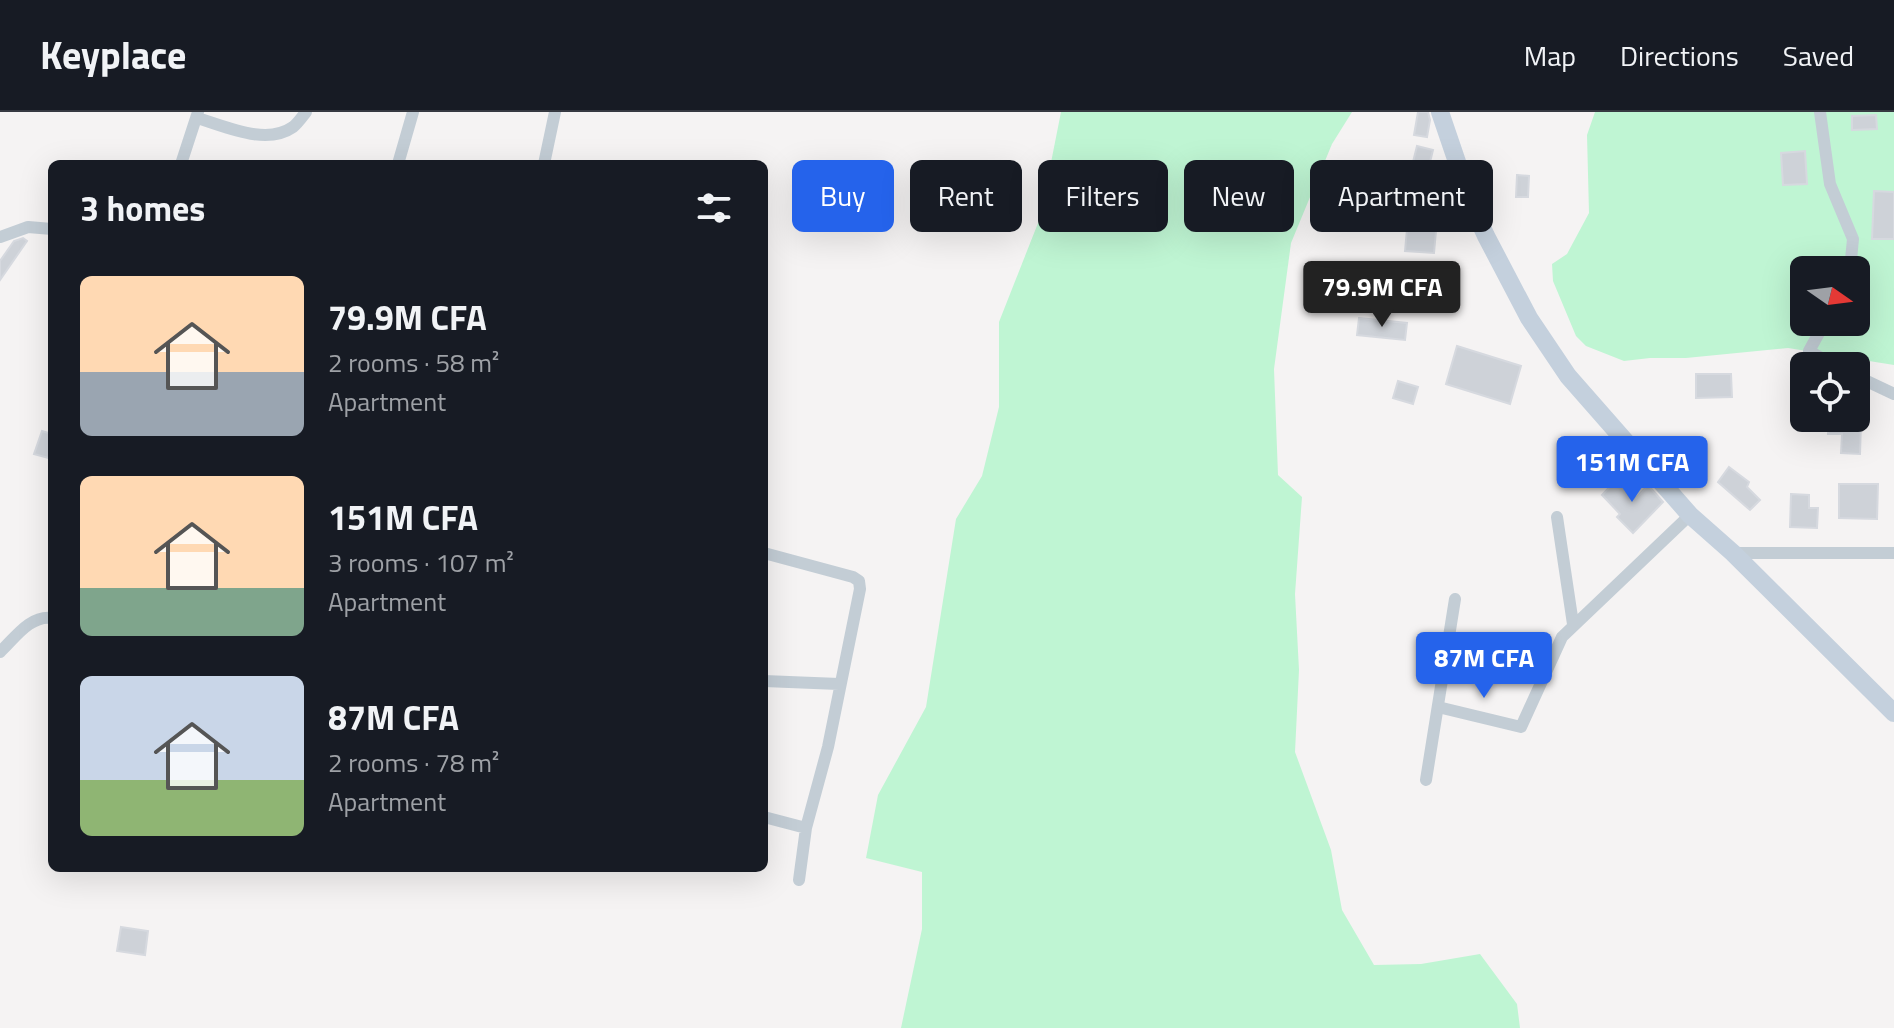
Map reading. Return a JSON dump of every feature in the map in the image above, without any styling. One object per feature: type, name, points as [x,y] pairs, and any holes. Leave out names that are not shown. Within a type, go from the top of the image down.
[{"type":"street","points":[[182,160],[197,115],[250,133],[276,134],[293,127],[306,112]]},
{"type":"street","points":[[399,160],[413,112]]},
{"type":"street","points":[[545,160],[555,112]]},
{"type":"street","points":[[1440,112],[1471,203],[1529,318],[1568,376],[1690,515],[1733,553],[1894,713]]},
{"type":"street","points":[[1820,112],[1830,184],[1853,239],[1851,256]]},
{"type":"street","points":[[0,237],[28,227],[48,229]]},
{"type":"street","points":[[1870,383],[1894,394]]},
{"type":"street","points":[[1438,707],[1521,727],[1562,637],[1690,515]]},
{"type":"street","points":[[1557,517],[1573,624]]},
{"type":"street","points":[[1733,553],[1894,553]]},
{"type":"street","points":[[768,554],[853,577],[859,581],[860,589],[828,747],[806,828],[799,880]]},
{"type":"street","points":[[1426,780],[1455,599]]},
{"type":"street","points":[[0,652],[32,622],[40,617],[48,618]]},
{"type":"street","points":[[768,681],[839,684]]},
{"type":"street","points":[[768,818],[806,828]]},
{"type":"green space","points":[[1061,112],[1352,112],[1325,160],[1310,160],[1310,197],[1291,243],[1274,369],[1278,475],[1302,497],[1295,594],[1299,670],[1295,752],[1331,850],[1342,910],[1374,965],[1421,964],[1480,954],[1517,1004],[1520,1028],[901,1028],[922,929],[922,872],[866,858],[878,795],[926,707],[956,519],[982,476],[999,407],[999,322],[1038,223],[1038,232],[1168,232],[1168,160],[1051,160]]},
{"type":"green space","points":[[1595,112],[1894,112],[1894,365],[1870,361],[1870,352],[1813,352],[1788,348],[1624,361],[1586,346],[1576,336],[1553,281],[1552,264],[1567,254],[1589,213],[1587,135]]},
{"type":"building","points":[[1418,112],[1428,112],[1427,137],[1414,135]]},
{"type":"building","points":[[1876,115],[1877,129],[1852,130],[1852,116]]},
{"type":"building","points":[[1417,146],[1433,150],[1430,160],[1414,160]]},
{"type":"building","points":[[1805,151],[1807,184],[1783,185],[1781,153]]},
{"type":"building","points":[[1517,175],[1529,176],[1528,197],[1516,197]]},
{"type":"building","points":[[1874,191],[1894,192],[1894,239],[1872,239]]},
{"type":"building","points":[[1407,232],[1436,232],[1434,253],[1405,251]]},
{"type":"building","points":[[23,238],[27,241],[0,280],[0,261],[14,241]]},
{"type":"building","points":[[1359,318],[1407,323],[1405,340],[1357,335]]},
{"type":"building","points":[[1457,346],[1521,366],[1510,404],[1446,384]]},
{"type":"building","points":[[1696,374],[1731,374],[1732,397],[1696,398]]},
{"type":"building","points":[[1398,381],[1418,387],[1413,404],[1393,398]]},
{"type":"building","points":[[42,431],[48,433],[48,458],[34,454]]},
{"type":"building","points":[[1861,432],[1860,454],[1841,453],[1842,434],[1828,434]]},
{"type":"building","points":[[1729,467],[1749,482],[1747,487],[1760,500],[1750,510],[1718,482]]},
{"type":"building","points":[[1617,479],[1636,498],[1648,485],[1663,502],[1633,533],[1602,495]]},
{"type":"building","points":[[1839,484],[1878,484],[1877,519],[1839,518]]},
{"type":"building","points":[[1791,494],[1809,495],[1809,508],[1818,508],[1817,528],[1790,527]]},
{"type":"building","points":[[121,927],[148,931],[145,955],[117,951]]}]
